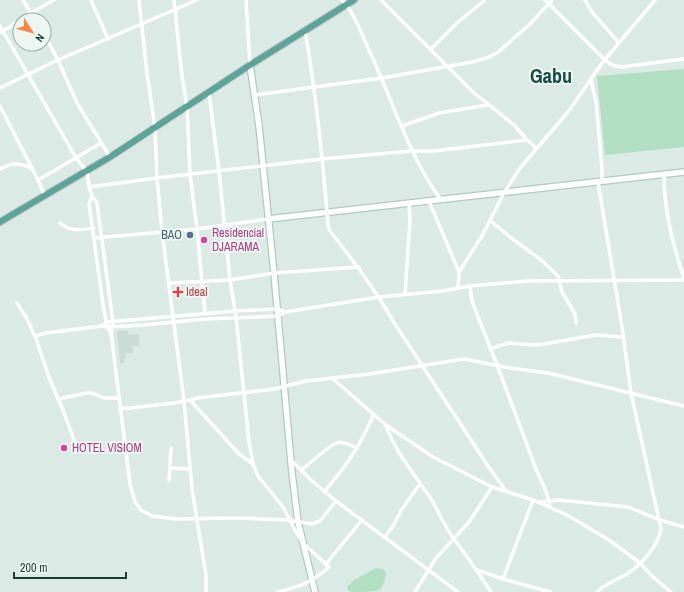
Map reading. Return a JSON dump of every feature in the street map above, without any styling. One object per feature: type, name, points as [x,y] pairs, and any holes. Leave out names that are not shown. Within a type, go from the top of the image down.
[{"type":"main road","points":[[0,222],[110,157],[305,30],[344,2],[354,0]]},
{"type":"main road","points":[[250,65],[255,95],[274,273],[298,522],[315,592]]},
{"type":"main road","points":[[268,219],[684,172]]},
{"type":"street","points":[[23,0],[30,12]]},
{"type":"street","points":[[33,12],[54,0]]},
{"type":"street","points":[[91,0],[108,39]]},
{"type":"street","points":[[139,0],[155,128],[157,178],[162,232],[170,283],[184,401],[196,519],[206,575],[206,592]]},
{"type":"street","points":[[174,0],[182,76],[187,107],[190,174],[197,228],[205,314]]},
{"type":"street","points":[[0,88],[58,60],[197,0]]},
{"type":"street","points":[[246,0],[250,65]]},
{"type":"street","points":[[381,0],[473,92],[514,125],[536,148]]},
{"type":"street","points":[[545,0],[605,60],[612,65],[621,67],[684,59]]},
{"type":"street","points":[[255,95],[382,78],[479,60],[497,53],[530,24],[552,0]]},
{"type":"street","points":[[585,0],[592,12],[619,43]]},
{"type":"street","points":[[459,272],[491,220],[504,193],[520,168],[536,148],[554,130],[605,60],[655,0]]},
{"type":"street","points":[[431,49],[470,12],[484,1]]},
{"type":"street","points":[[344,2],[355,20],[382,78],[412,152],[432,188],[441,200]]},
{"type":"street","points":[[2,32],[12,25]]},
{"type":"street","points":[[0,26],[2,32],[76,158],[86,172],[92,196],[97,203],[113,322],[111,333],[118,398],[130,484],[138,507],[146,513],[158,517],[289,520],[312,524],[320,521],[336,501]]},
{"type":"street","points":[[305,30],[322,159],[328,225],[330,231],[358,267],[379,298],[488,466],[506,491]]},
{"type":"street","points":[[52,49],[77,103],[110,157]]},
{"type":"street","points":[[591,80],[596,102],[602,168],[600,182],[613,280],[631,393],[662,529],[660,537],[650,551],[629,573],[598,592],[592,592]]},
{"type":"street","points":[[209,93],[225,224],[230,280],[236,317],[243,392],[253,464],[258,476],[283,507],[303,543],[329,567],[313,581],[278,592]]},
{"type":"street","points":[[402,126],[434,114],[488,105]]},
{"type":"street","points":[[0,106],[45,196]]},
{"type":"street","points":[[89,187],[322,159],[433,151],[527,140]]},
{"type":"street","points":[[38,180],[101,143]]},
{"type":"street","points":[[0,169],[10,164],[20,164],[32,168]]},
{"type":"street","points":[[102,326],[107,322],[235,311],[285,312],[406,294],[528,281],[684,279],[677,258],[668,220],[665,204],[664,175]]},
{"type":"street","points":[[92,196],[89,204],[94,228],[103,304],[107,327],[111,333]]},
{"type":"street","points":[[429,201],[459,272],[458,288]]},
{"type":"street","points":[[406,294],[410,221],[409,203]]},
{"type":"street","points":[[95,238],[162,232],[268,219]]},
{"type":"street","points":[[491,220],[510,237],[546,264],[558,276],[562,292],[575,314],[576,323]]},
{"type":"street","points":[[60,223],[71,229],[82,230],[94,228]]},
{"type":"street","points":[[170,283],[230,280],[274,273],[358,267]]},
{"type":"street","points":[[470,286],[475,310],[525,437],[538,475],[550,500],[550,507]]},
{"type":"street","points":[[17,303],[35,336],[50,380],[75,443]]},
{"type":"street","points":[[35,336],[46,333],[102,326],[112,327],[278,312]]},
{"type":"street","points":[[490,349],[508,343],[534,345],[596,335],[623,337]]},
{"type":"street","points":[[120,409],[278,388],[285,385],[464,359],[548,374],[684,406]]},
{"type":"street","points":[[332,378],[386,425],[433,457],[492,487],[540,502],[567,515],[609,540],[640,563],[670,592]]},
{"type":"street","points":[[58,399],[87,393],[92,393],[104,398],[118,398]]},
{"type":"street","points":[[190,400],[239,454],[253,464]]},
{"type":"street","points":[[324,492],[340,474],[357,448],[374,414]]},
{"type":"street","points":[[386,425],[400,454],[454,539],[464,550],[491,592]]},
{"type":"street","points":[[301,470],[332,445],[339,442],[357,448]]},
{"type":"street","points":[[169,480],[171,448]]},
{"type":"street","points":[[291,460],[324,492],[458,592]]},
{"type":"street","points":[[170,468],[190,469]]},
{"type":"street","points":[[385,537],[402,508],[420,484]]},
{"type":"street","points":[[415,592],[436,558],[469,522],[492,487]]},
{"type":"street","points":[[503,579],[533,500]]},
{"type":"street","points":[[540,502],[559,500],[628,507],[684,528]]},
{"type":"street","points":[[326,564],[362,520]]},
{"type":"street","points":[[476,570],[550,592]]},
{"type":"shaded area","points":[[127,330],[129,335],[139,334],[139,346],[131,346],[133,353],[125,353],[126,359],[123,359],[124,362],[120,364],[117,331]]},
{"type":"green space","points":[[684,69],[684,147],[605,155],[597,76]]},
{"type":"green space","points":[[376,568],[383,569],[386,573],[381,589],[370,592],[349,591],[347,587],[354,580]]},
{"type":"place","name":"BAO","points":[[190,235]]},
{"type":"place","name":"Residencial DJARAMA","points":[[204,240]]},
{"type":"place","name":"Ideal","points":[[178,292]]},
{"type":"place","name":"HOTEL VISIOM","points":[[64,448]]},
{"type":"district","name":"Gabu","points":[[551,75]]}]
